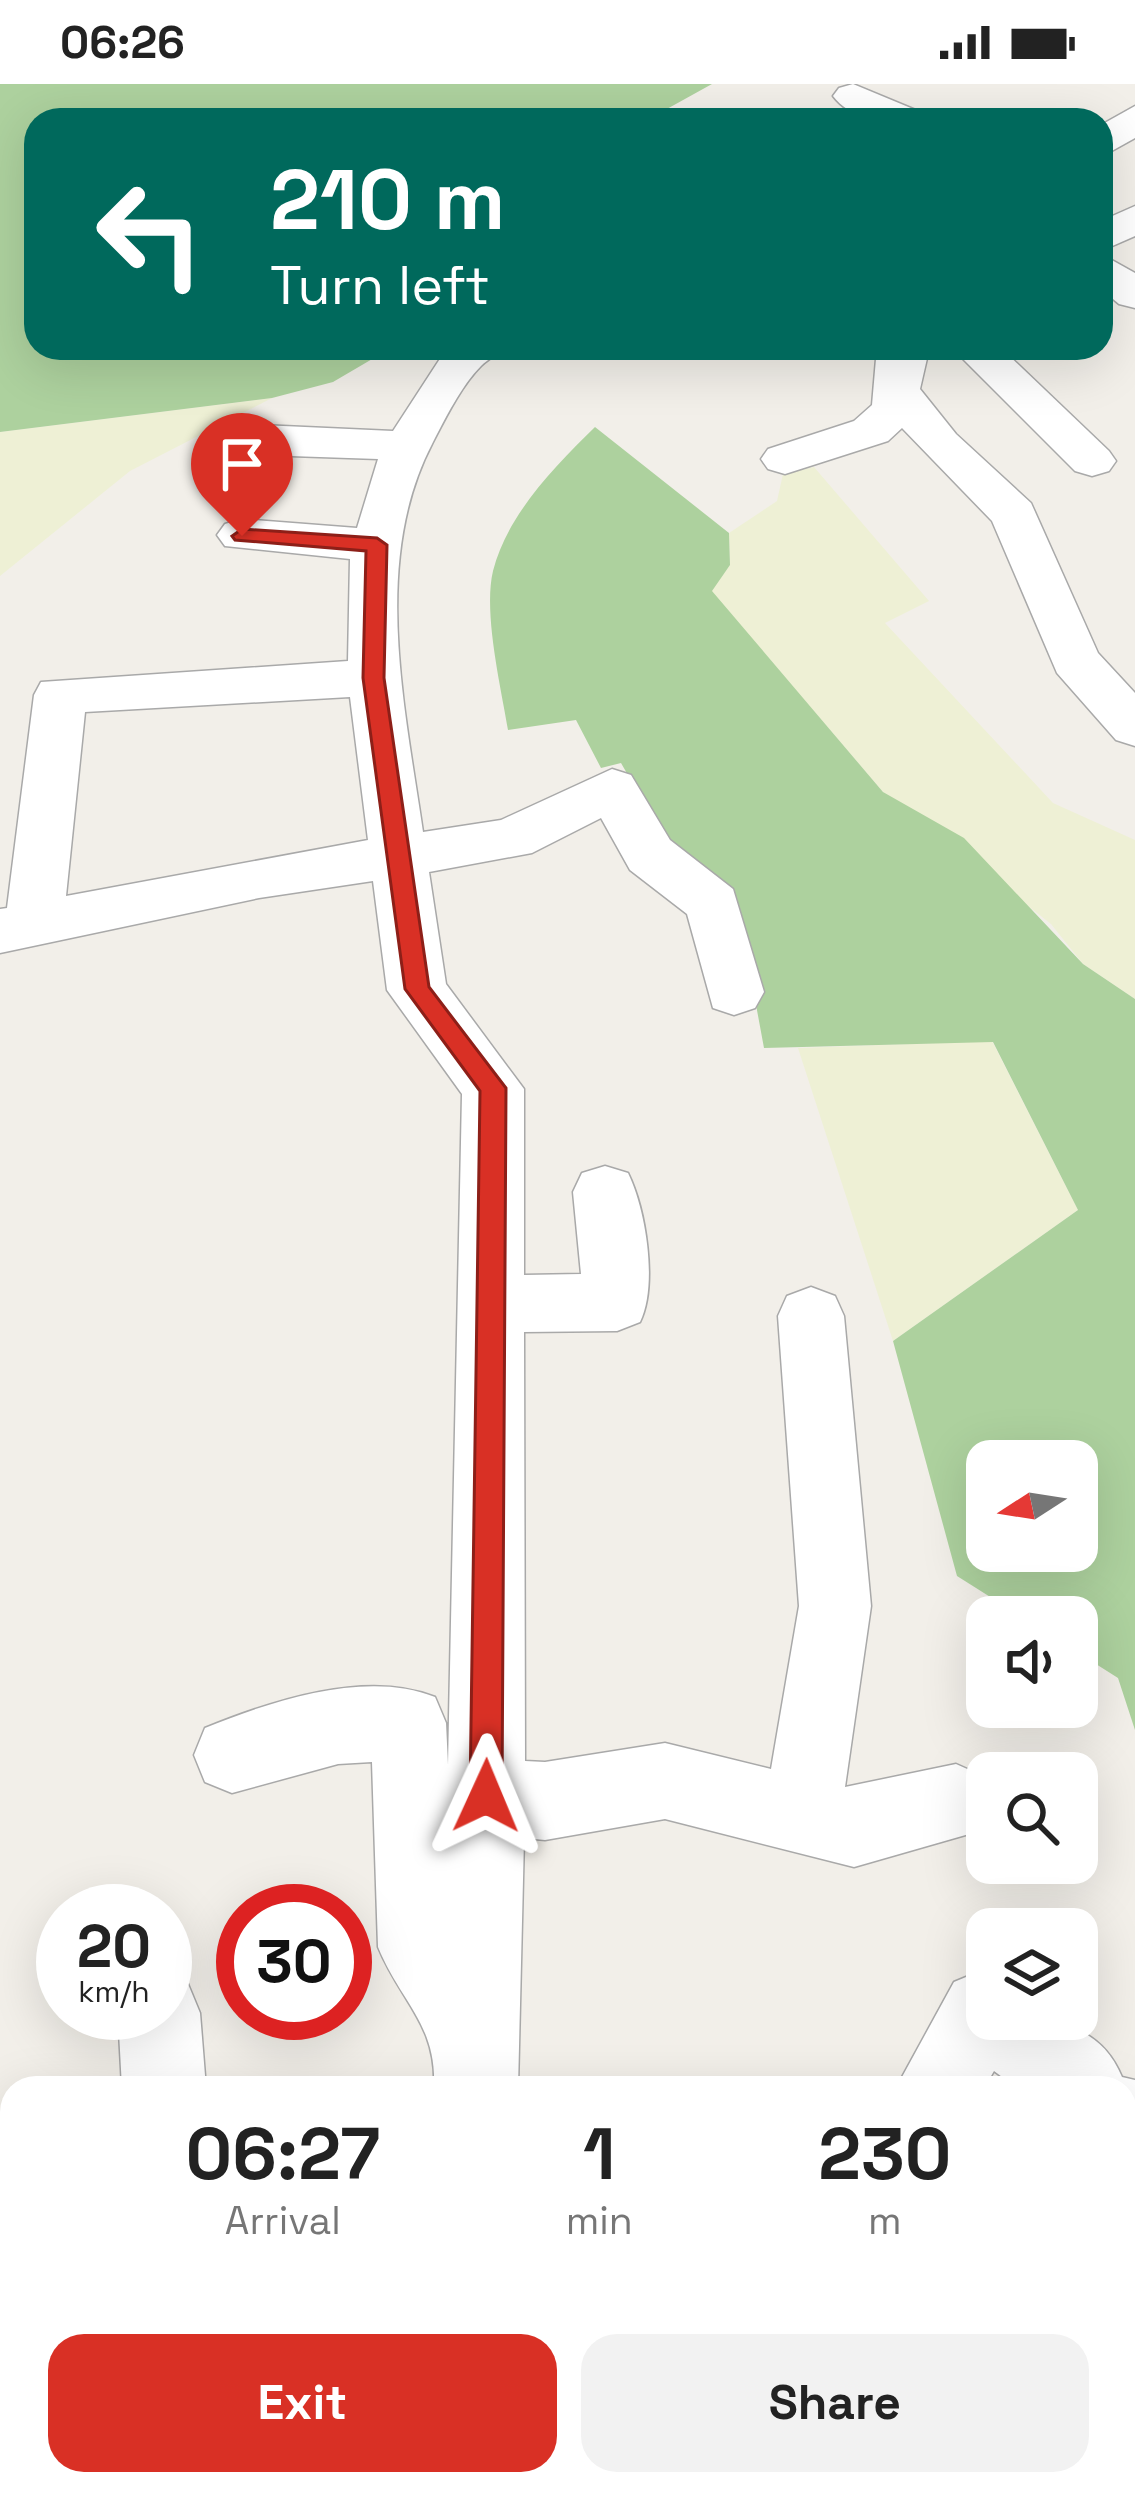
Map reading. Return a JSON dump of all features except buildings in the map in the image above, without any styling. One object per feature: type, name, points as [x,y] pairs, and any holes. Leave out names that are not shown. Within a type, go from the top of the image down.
[{"type":"street","points":[[464,2069],[486,1796],[493,1088],[417,989],[374,678],[377,545],[406,446],[447,380],[466,360]]},
{"type":"street","points":[[987,360],[1092,461]]},
{"type":"street","points":[[784,459],[871,431],[895,409],[897,361]]},
{"type":"street","points":[[897,361],[939,444],[1014,514],[1075,661],[1135,727]]},
{"type":"street","points":[[261,440],[406,446]]},
{"type":"street","points":[[242,536],[377,545]]},
{"type":"street","points":[[374,678],[59,695],[17,929],[74,912],[512,839],[612,789],[650,855],[712,904],[734,992]]},
{"type":"street","points":[[492,1304],[616,1302],[605,1192]]},
{"type":"street","points":[[802,1815],[835,1606],[811,1316]]},
{"type":"street","points":[[232,1755],[338,1727],[408,1723],[418,1947],[464,2069]]},
{"type":"street","points":[[486,1796],[545,1802],[665,1781],[854,1828],[956,1803]]},
{"type":"street","points":[[161,2040],[163,2076]]},
{"type":"street","points":[[945,2076],[966,2040]]},
{"type":"street","points":[[1021,2040],[1069,2076]]},
{"type":"green space","points":[[0,84],[712,84],[669,108],[24,108],[24,360],[371,360],[333,382],[272,398],[0,432]]},
{"type":"green space","points":[[272,398],[130,471],[0,576],[0,432]]},
{"type":"green space","points":[[595,427],[729,533],[730,565],[712,591],[883,792],[964,838],[1083,964],[1135,999],[1135,1730],[1118,1678],[1098,1665],[1098,1596],[989,1596],[957,1576],[893,1341],[1078,1210],[993,1042],[764,1048],[754,994],[621,763],[601,768],[576,720],[508,730],[490,588],[509,530],[549,475]]},
{"type":"green space","points":[[814,467],[929,601],[885,623],[1053,803],[1135,840],[1135,999],[1083,964],[1051,924],[883,792],[711,591],[730,565],[729,533],[777,501],[783,474]]},
{"type":"green space","points":[[992,1041],[1078,1210],[893,1341],[798,1048]]},
{"type":"route","points":[[242,536],[377,545],[374,678],[417,989],[493,1088],[486,1796]]}]
